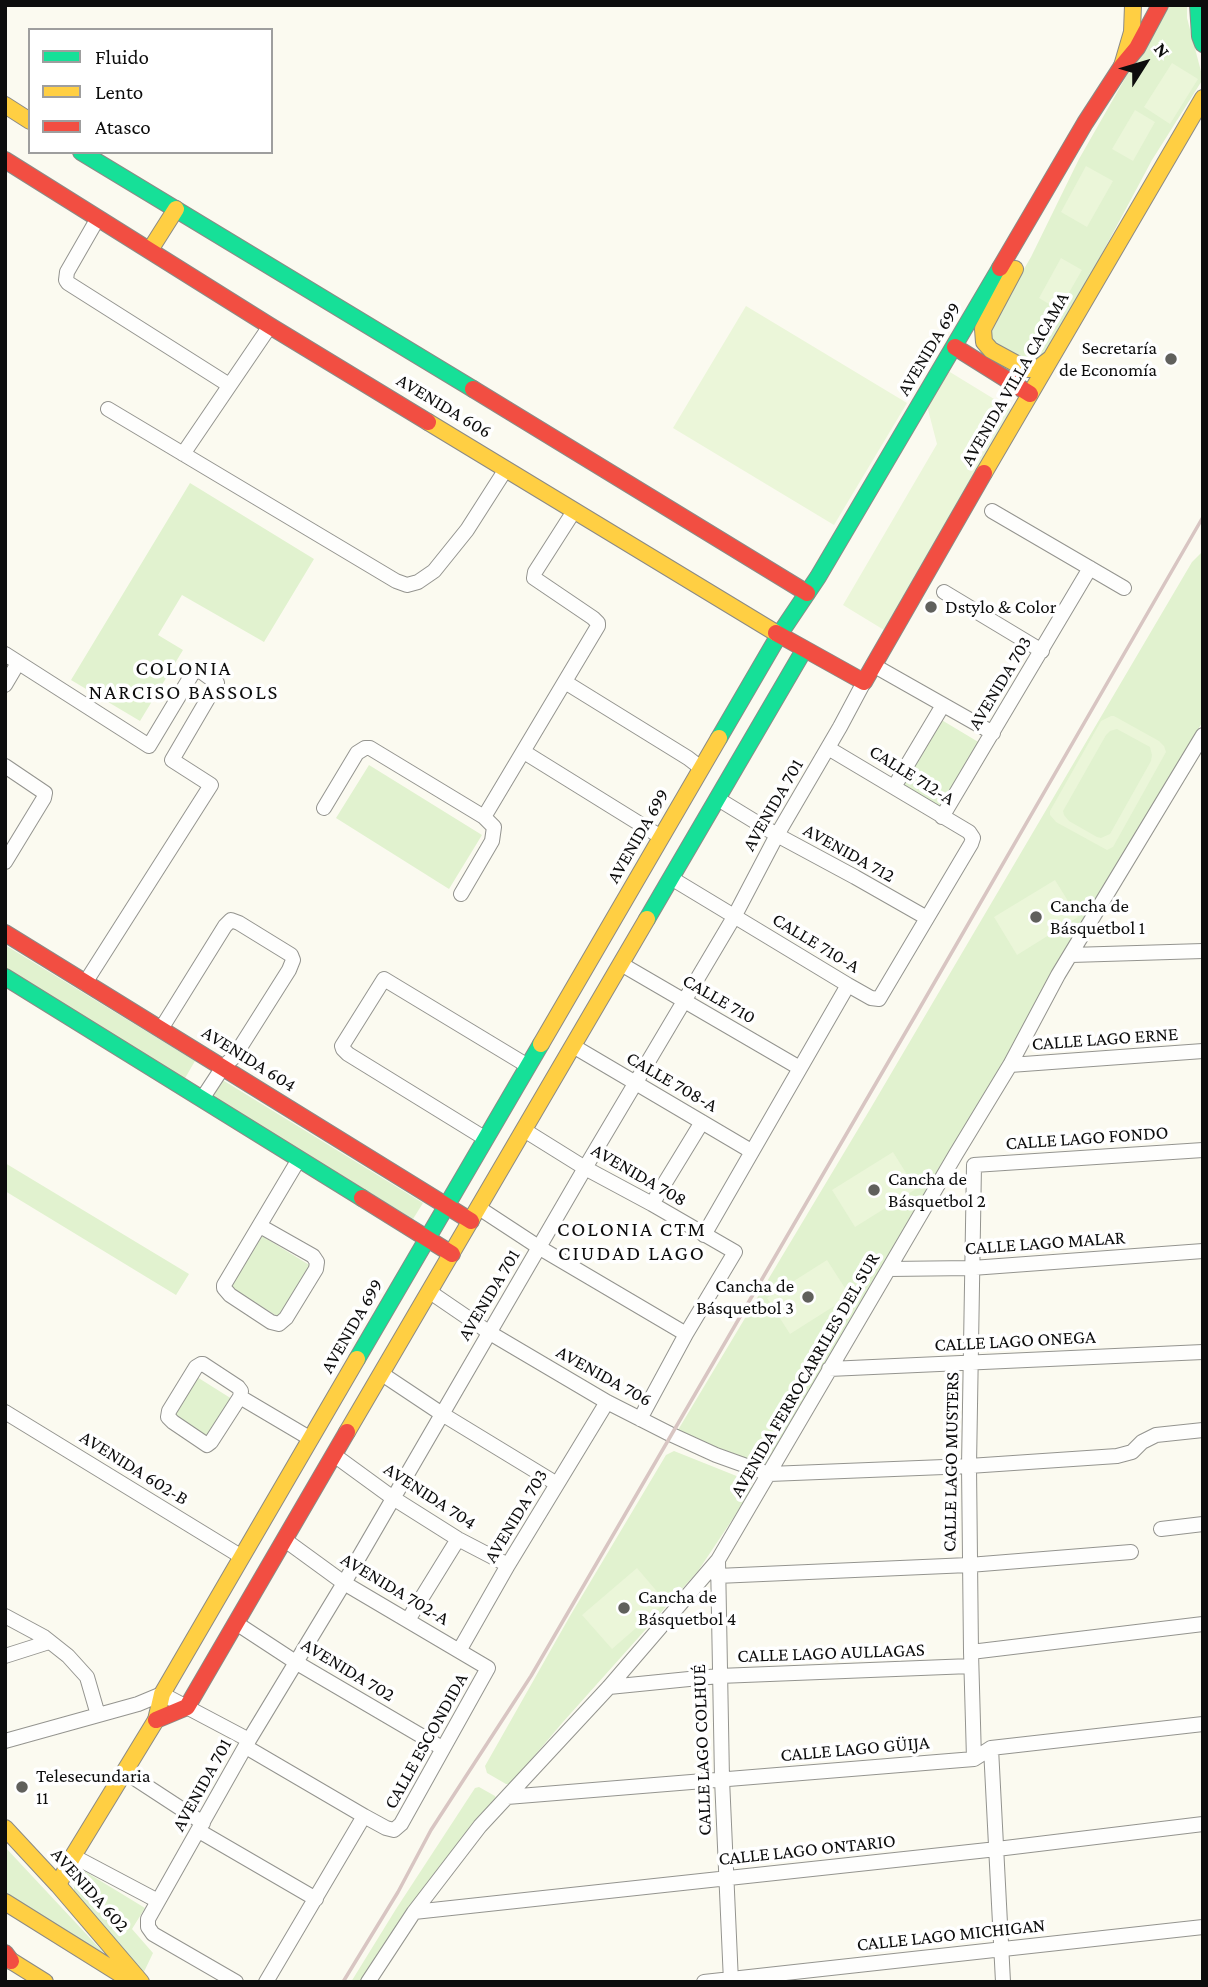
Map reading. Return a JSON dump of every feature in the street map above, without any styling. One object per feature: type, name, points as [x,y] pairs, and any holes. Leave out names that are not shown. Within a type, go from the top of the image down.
[{"type":"main road","points":[[1122,66],[1132,32],[1133,5]]},
{"type":"main road","name":"AVENIDA 699","points":[[58,1885],[156,1720],[162,1694],[701,768],[955,347],[1065,157],[1122,66],[1137,48],[1160,5]]},
{"type":"main road","points":[[1198,5],[1203,44]]},
{"type":"main road","name":"AVENIDA VILLA CACAMA","points":[[864,682],[1203,98]]},
{"type":"main road","points":[[6,107],[28,120]]},
{"type":"main road","name":"AVENIDA 606","points":[[84,154],[807,593]]},
{"type":"main road","points":[[1055,354],[1037,369],[1026,369],[991,350],[984,342],[983,335],[986,323],[1056,191],[1065,157]]},
{"type":"main road","name":"AVENIDA 606","points":[[5,160],[270,326],[574,511],[804,650],[864,682]]},
{"type":"main road","points":[[150,250],[176,209]]},
{"type":"main road","points":[[955,347],[1030,394]]},
{"type":"main road","points":[[156,1720],[187,1707],[804,650]]},
{"type":"main road","name":"AVENIDA 604","points":[[5,933],[447,1206],[475,1214]]},
{"type":"main road","points":[[5,977],[452,1254]]},
{"type":"main road","name":"AVENIDA 602","points":[[5,1828],[141,1982]]},
{"type":"main road","points":[[5,1902],[133,1982]]},
{"type":"main road","points":[[5,1918],[107,1982]]},
{"type":"main road","points":[[7,1960],[45,1982]]},
{"type":"street","points":[[98,218],[67,272],[68,283],[229,385]]},
{"type":"street","points":[[183,454],[270,326]]},
{"type":"street","points":[[108,409],[396,581],[407,585],[418,582],[434,571],[467,530],[506,468]]},
{"type":"street","points":[[484,817],[597,629],[598,623],[593,618],[537,582],[534,575],[574,511]]},
{"type":"street","points":[[992,511],[1124,588]]},
{"type":"street","name":"AVENIDA 703","points":[[942,817],[1090,568]]},
{"type":"street","points":[[944,592],[1042,650]]},
{"type":"street","points":[[5,685],[12,658],[149,746],[194,671],[199,670],[217,683],[172,760],[211,785],[85,983]]},
{"type":"street","points":[[873,665],[993,733]]},
{"type":"street","points":[[565,682],[701,768]]},
{"type":"street","name":"AVENIDA 701","points":[[148,1927],[148,1919],[248,1744],[734,917],[864,682]]},
{"type":"street","points":[[894,788],[943,705]]},
{"type":"street","name":"AVENIDA FERROCARRILES DEL SUR","points":[[368,1982],[414,1912],[480,1826],[609,1687],[718,1560],[1010,1065],[1071,955],[1203,736]]},
{"type":"street","points":[[324,808],[357,753],[370,748],[484,817],[494,827],[492,841],[461,894]]},
{"type":"street","name":"CALLE 712-A","points":[[828,748],[969,832],[973,838],[927,918]]},
{"type":"street","points":[[524,752],[661,837]]},
{"type":"street","points":[[5,766],[44,793],[44,798],[5,862]]},
{"type":"street","name":"AVENIDA 712","points":[[718,799],[927,918]]},
{"type":"street","name":"CALLE 710-A","points":[[671,878],[871,998],[879,999],[927,918]]},
{"type":"street","points":[[161,1029],[231,920],[287,951],[293,960],[234,1057],[202,1099]]},
{"type":"street","points":[[1071,955],[1203,951]]},
{"type":"street","name":"CALLE 710","points":[[621,964],[799,1067]]},
{"type":"street","points":[[486,1139],[348,1054],[343,1049],[344,1043],[384,979],[528,1066]]},
{"type":"street","points":[[704,1235],[848,985]]},
{"type":"street","name":"CALLE 708-A","points":[[573,1046],[751,1151]]},
{"type":"street","name":"CALLE LAGO ERNE","points":[[1010,1065],[1203,1051]]},
{"type":"street","points":[[652,1204],[702,1122]]},
{"type":"street","name":"AVENIDA 708","points":[[524,1130],[735,1252],[686,1334]]},
{"type":"street","name":"CALLE LAGO FONDO","points":[[974,1165],[1203,1150]]},
{"type":"street","points":[[956,1154],[974,1165]]},
{"type":"street","points":[[260,1226],[313,1256],[317,1262],[316,1269],[286,1318],[279,1324],[250,1309],[224,1289],[225,1281],[299,1159]]},
{"type":"street","name":"CALLE LAGO MUSTERS","points":[[974,1165],[969,1466],[974,1759]]},
{"type":"street","name":"AVENIDA 604","points":[[475,1214],[540,1248],[686,1334]]},
{"type":"street","name":"CALLE LAGO MALAR","points":[[889,1269],[972,1268],[1203,1251]]},
{"type":"street","name":"AVENIDA 706","points":[[430,1292],[490,1332],[607,1402],[716,1455],[769,1474]]},
{"type":"street","points":[[640,1419],[686,1334]]},
{"type":"street","name":"CALLE LAGO ONEGA","points":[[829,1369],[1203,1352]]},
{"type":"street","points":[[201,1364],[238,1387],[241,1391],[240,1397],[207,1445],[168,1417],[196,1367],[201,1364]]},
{"type":"street","points":[[382,1374],[557,1484]]},
{"type":"street","points":[[240,1397],[311,1439]]},
{"type":"street","name":"AVENIDA 703","points":[[459,1651],[607,1402]]},
{"type":"street","name":"AVENIDA 602-B","points":[[5,1412],[242,1557]]},
{"type":"street","points":[[769,1474],[1117,1457],[1132,1452],[1142,1442],[1156,1435],[1203,1430]]},
{"type":"street","name":"AVENIDA 704","points":[[334,1455],[393,1498],[458,1539],[508,1565]]},
{"type":"street","points":[[1161,1529],[1203,1524]]},
{"type":"street","points":[[408,1620],[458,1539]]},
{"type":"street","name":"AVENIDA 702-A","points":[[285,1540],[344,1583],[488,1668]]},
{"type":"street","points":[[717,1576],[969,1565],[1131,1552]]},
{"type":"street","name":"CALLE LAGO COLHUÉ","points":[[718,1560],[722,1779],[731,1980]]},
{"type":"street","points":[[5,1616],[68,1656],[87,1677],[98,1715]]},
{"type":"street","name":"AVENIDA 702","points":[[236,1622],[297,1663],[442,1748]]},
{"type":"street","name":"CALLE LAGO AULLAGAS","points":[[609,1687],[719,1676],[971,1659],[1203,1624]]},
{"type":"street","points":[[5,1656],[49,1642]]},
{"type":"street","name":"CALLE ESCONDIDA","points":[[364,1816],[394,1830],[401,1824],[488,1668]]},
{"type":"street","points":[[5,1741],[138,1704],[162,1694],[364,1816],[266,1982]]},
{"type":"street","name":"CALLE LAGO GÜIJA","points":[[506,1797],[974,1759],[991,1748],[1203,1724]]},
{"type":"street","points":[[991,1748],[1003,1982]]},
{"type":"street","points":[[125,1772],[201,1827],[316,1899]]},
{"type":"street","name":"CALLE LAGO ONTARIO","points":[[414,1912],[1203,1824]]},
{"type":"street","name":"AVENIDA 602","points":[[73,1856],[158,1901]]},
{"type":"street","name":"AVENIDA 602","points":[[148,1927],[153,1934],[236,1982]]},
{"type":"street","name":"CALLE LAGO MICHIGAN","points":[[704,1982],[1203,1927]]},
{"type":"green space","points":[[1167,5],[1187,5],[1187,18],[1203,79],[1152,160],[1043,364],[1035,368],[993,347],[990,327],[1031,257],[1079,159]]},
{"type":"green space","points":[[1172,63],[1198,79],[1170,124],[1144,107]]},
{"type":"green space","points":[[1135,110],[1155,122],[1133,161],[1112,149]]},
{"type":"green space","points":[[1086,166],[1113,181],[1087,227],[1061,212]]},
{"type":"green space","points":[[1061,258],[1082,270],[1059,310],[1039,298]]},
{"type":"green space","points":[[746,306],[907,403],[834,525],[673,428]]},
{"type":"green space","points":[[945,369],[1012,410],[884,630],[843,605],[937,444],[926,402]]},
{"type":"green space","points":[[190,483],[314,559],[264,642],[182,595],[158,635],[183,650],[140,721],[71,680]]},
{"type":"green space","points":[[1203,551],[1203,721],[766,1468],[761,1469],[678,1430],[1192,562]]},
{"type":"green space","points":[[1114,716],[1159,741],[1166,752],[1113,847],[1107,850],[1056,822],[1050,815],[1101,721]],"holes":[[[1117,729],[1150,747],[1151,761],[1110,834],[1097,837],[1069,821],[1063,811],[1110,731]]]},
{"type":"green space","points":[[940,719],[980,743],[939,812],[899,788]]},
{"type":"green space","points":[[369,765],[482,835],[449,889],[336,818]]},
{"type":"green space","name":"Cancha de Básquetbol 1","points":[[1055,880],[1078,917],[1017,955],[994,917]]},
{"type":"green space","points":[[5,945],[195,1061],[184,1080],[5,971]]},
{"type":"green space","points":[[221,1079],[423,1203],[413,1219],[211,1095]]},
{"type":"green space","name":"Cancha de Básquetbol 2","points":[[893,1152],[916,1189],[855,1227],[832,1190]]},
{"type":"green space","points":[[5,1163],[189,1274],[176,1295],[5,1191]]},
{"type":"green space","points":[[262,1236],[311,1266],[280,1318],[231,1287]]},
{"type":"green space","name":"Cancha de Básquetbol 3","points":[[827,1260],[850,1296],[790,1334],[767,1298]]},
{"type":"green space","points":[[197,1377],[232,1399],[207,1439],[171,1416]]},
{"type":"green space","points":[[674,1451],[749,1481],[752,1483],[752,1490],[698,1571],[513,1781],[506,1784],[487,1773],[485,1766],[666,1455]]},
{"type":"green space","name":"Cancha de Básquetbol 4","points":[[637,1568],[666,1602],[612,1649],[582,1615]]},
{"type":"green space","points":[[479,1787],[495,1796],[497,1801],[439,1867],[361,1982],[351,1982],[475,1788]]},
{"type":"green space","points":[[5,1847],[104,1953],[5,1896]]},
{"type":"green space","points":[[81,1869],[145,1908],[132,1929],[153,1953],[142,1976],[74,1893],[74,1882]]},
{"type":"railway","points":[[343,1982],[398,1892],[431,1830],[531,1676],[1203,517]]},
{"type":"traffic: fast","points":[[1198,5],[1203,44]]},
{"type":"traffic: fast","points":[[84,154],[473,389]]},
{"type":"traffic: fast","points":[[719,738],[779,635],[818,577],[1000,268]]},
{"type":"traffic: fast","points":[[647,919],[804,650]]},
{"type":"traffic: fast","points":[[5,977],[362,1198]]},
{"type":"traffic: fast","points":[[357,1359],[541,1044]]},
{"type":"traffic: slow","points":[[1122,66],[1132,32],[1133,5]]},
{"type":"traffic: slow","points":[[984,473],[1203,98]]},
{"type":"traffic: slow","points":[[5,105],[28,120]]},
{"type":"traffic: slow","points":[[150,250],[176,209]]},
{"type":"traffic: slow","points":[[1015,269],[983,329],[984,342],[991,350],[1026,369],[1037,369],[1050,359]]},
{"type":"traffic: slow","points":[[428,422],[776,633]]},
{"type":"traffic: slow","points":[[541,1044],[719,738]]},
{"type":"traffic: slow","points":[[347,1432],[647,919]]},
{"type":"traffic: slow","points":[[58,1885],[156,1720],[162,1694],[357,1359]]},
{"type":"traffic: slow","points":[[5,1828],[141,1982]]},
{"type":"traffic: slow","points":[[5,1902],[133,1982]]},
{"type":"traffic: slow","points":[[5,1957],[45,1982]]},
{"type":"traffic: jam","points":[[1000,268],[1085,123],[1137,48],[1160,5]]},
{"type":"traffic: jam","points":[[5,160],[428,422]]},
{"type":"traffic: jam","points":[[955,347],[1030,394]]},
{"type":"traffic: jam","points":[[473,389],[807,593]]},
{"type":"traffic: jam","points":[[776,633],[864,682],[984,473]]},
{"type":"traffic: jam","points":[[5,933],[471,1221]]},
{"type":"traffic: jam","points":[[362,1198],[452,1254]]},
{"type":"traffic: jam","points":[[156,1720],[187,1707],[347,1432]]},
{"type":"traffic: jam","points":[[5,1953],[11,1961]]},
{"type":"place","name":"Secretaría de Economía","points":[[1171,359]]},
{"type":"place","name":"Dstylo & Color","points":[[931,607]]},
{"type":"place","name":"Cancha de Básquetbol 1","points":[[1036,917]]},
{"type":"place","name":"Cancha de Básquetbol 2","points":[[874,1190]]},
{"type":"place","name":"Cancha de Básquetbol 3","points":[[808,1297]]},
{"type":"place","name":"Cancha de Básquetbol 4","points":[[624,1608]]},
{"type":"place","name":"Telesecundaria 11","points":[[22,1787]]},
{"type":"district","name":"COLONIA NARCISO BASSOLS","points":[[184,681]]},
{"type":"district","name":"COLONIA CTM CIUDAD LAGO","points":[[632,1242]]}]
